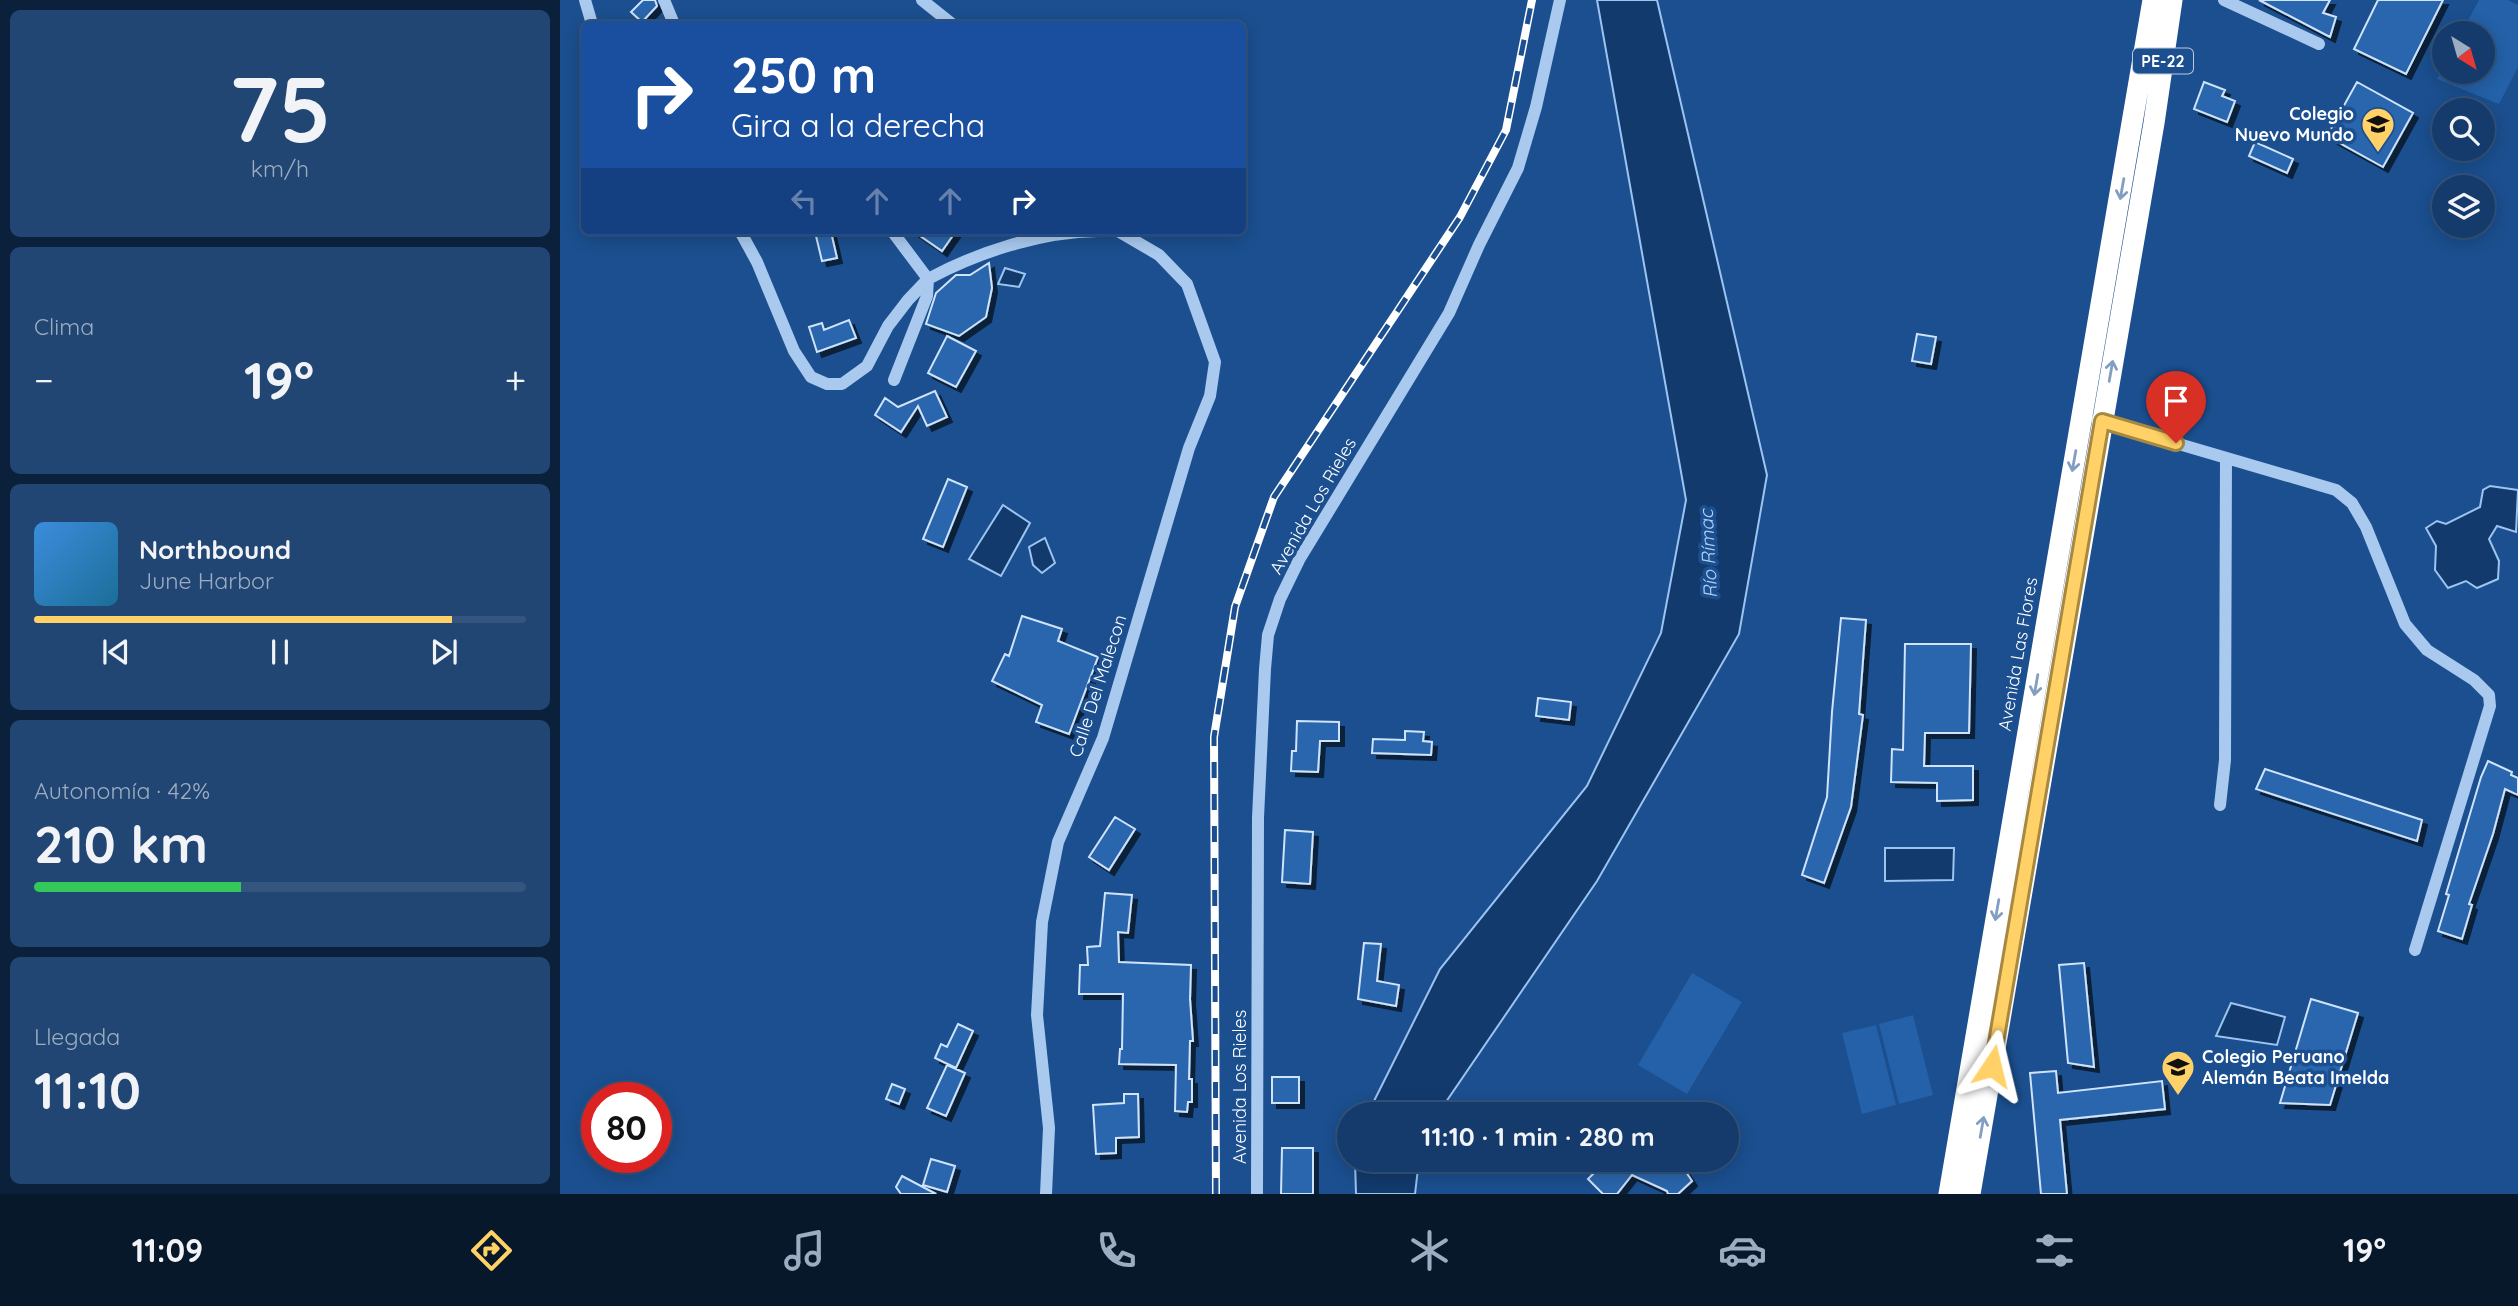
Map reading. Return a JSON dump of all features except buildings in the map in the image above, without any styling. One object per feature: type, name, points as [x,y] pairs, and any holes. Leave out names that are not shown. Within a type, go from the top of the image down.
[{"type":"highway","name":"PE-22","points":[[2144,122],[2153,0]]},
{"type":"highway","name":"PE-22","points":[[1970,1194],[2023,823],[2144,122],[2172,0]]},
{"type":"highway","name":"PE-22","points":[[1949,1194],[2023,823]]},
{"type":"street","points":[[585,0],[591,21]]},
{"type":"street","points":[[664,0],[673,21]]},
{"type":"street","points":[[922,0],[948,21]]},
{"type":"street","name":"Avenida Los Rieles","points":[[1256,1194],[1258,818],[1268,635],[1280,599],[1299,560],[1449,313],[1479,245],[1518,169],[1536,107],[1560,0]]},
{"type":"street","points":[[2224,0],[2319,44]]},
{"type":"street","points":[[742,235],[757,262],[794,351],[811,377],[827,384],[842,384],[867,366],[888,326],[928,279],[954,265],[1006,247],[1063,235]]},
{"type":"street","points":[[894,380],[924,303],[928,279],[895,235]]},
{"type":"street","name":"Calle Del Malecon","points":[[1046,1194],[1049,1128],[1037,1015],[1042,922],[1058,842],[1103,738],[1189,448],[1210,396],[1215,362],[1187,284],[1159,255],[1125,235]]},
{"type":"street","points":[[2092,419],[2336,490],[2352,503],[2367,527],[2405,624],[2427,650],[2474,680],[2489,695],[2490,706],[2414,950]]},
{"type":"street","points":[[2220,804],[2225,760],[2226,458]]},
{"type":"shaded area","points":[[2479,0],[2508,0],[2518,5],[2518,67],[2499,104],[2495,102],[2495,98],[2484,98],[2449,84],[2496,84],[2496,21],[2468,21]]},
{"type":"shaded area","points":[[1692,973],[1742,1002],[1687,1094],[1638,1065]]},
{"type":"shaded area","points":[[1913,1015],[1933,1095],[1899,1104],[1879,1024]]},
{"type":"shaded area","points":[[1876,1025],[1896,1105],[1862,1114],[1842,1033]]},
{"type":"water","name":"Río Rímac","points":[[1597,0],[1657,0],[1767,475],[1739,634],[1597,881],[1446,1102],[1374,1102],[1440,969],[1587,786],[1661,633],[1686,500]]},
{"type":"water","points":[[1005,268],[1025,274],[1019,287],[998,284]]},
{"type":"water","points":[[2490,486],[2518,490],[2516,532],[2497,526],[2489,539],[2499,561],[2498,579],[2477,588],[2466,581],[2448,588],[2435,570],[2436,546],[2426,528],[2437,521],[2446,524],[2480,507],[2483,490]]},
{"type":"water","points":[[1003,505],[1030,523],[1001,576],[969,559]]},
{"type":"water","points":[[1045,538],[1055,563],[1042,573],[1033,565],[1029,547]]},
{"type":"water","points":[[1885,848],[1954,848],[1953,880],[1885,881]]},
{"type":"water","points":[[2231,1003],[2285,1017],[2277,1045],[2216,1036]]},
{"type":"water","points":[[1355,1172],[1418,1172],[1415,1194],[1356,1194]]},
{"type":"railway","points":[[1216,1194],[1214,737],[1235,607],[1274,497],[1460,217],[1506,130],[1532,0]]},
{"type":"place","name":"Colegio Nuevo Mundo","points":[[2378,154]]},
{"type":"place","name":"Colegio Peruano Alemán Beata Imelda","points":[[2178,1097]]},
{"type":"route","points":[[1992,1066],[2102,421],[2176,443]]}]
